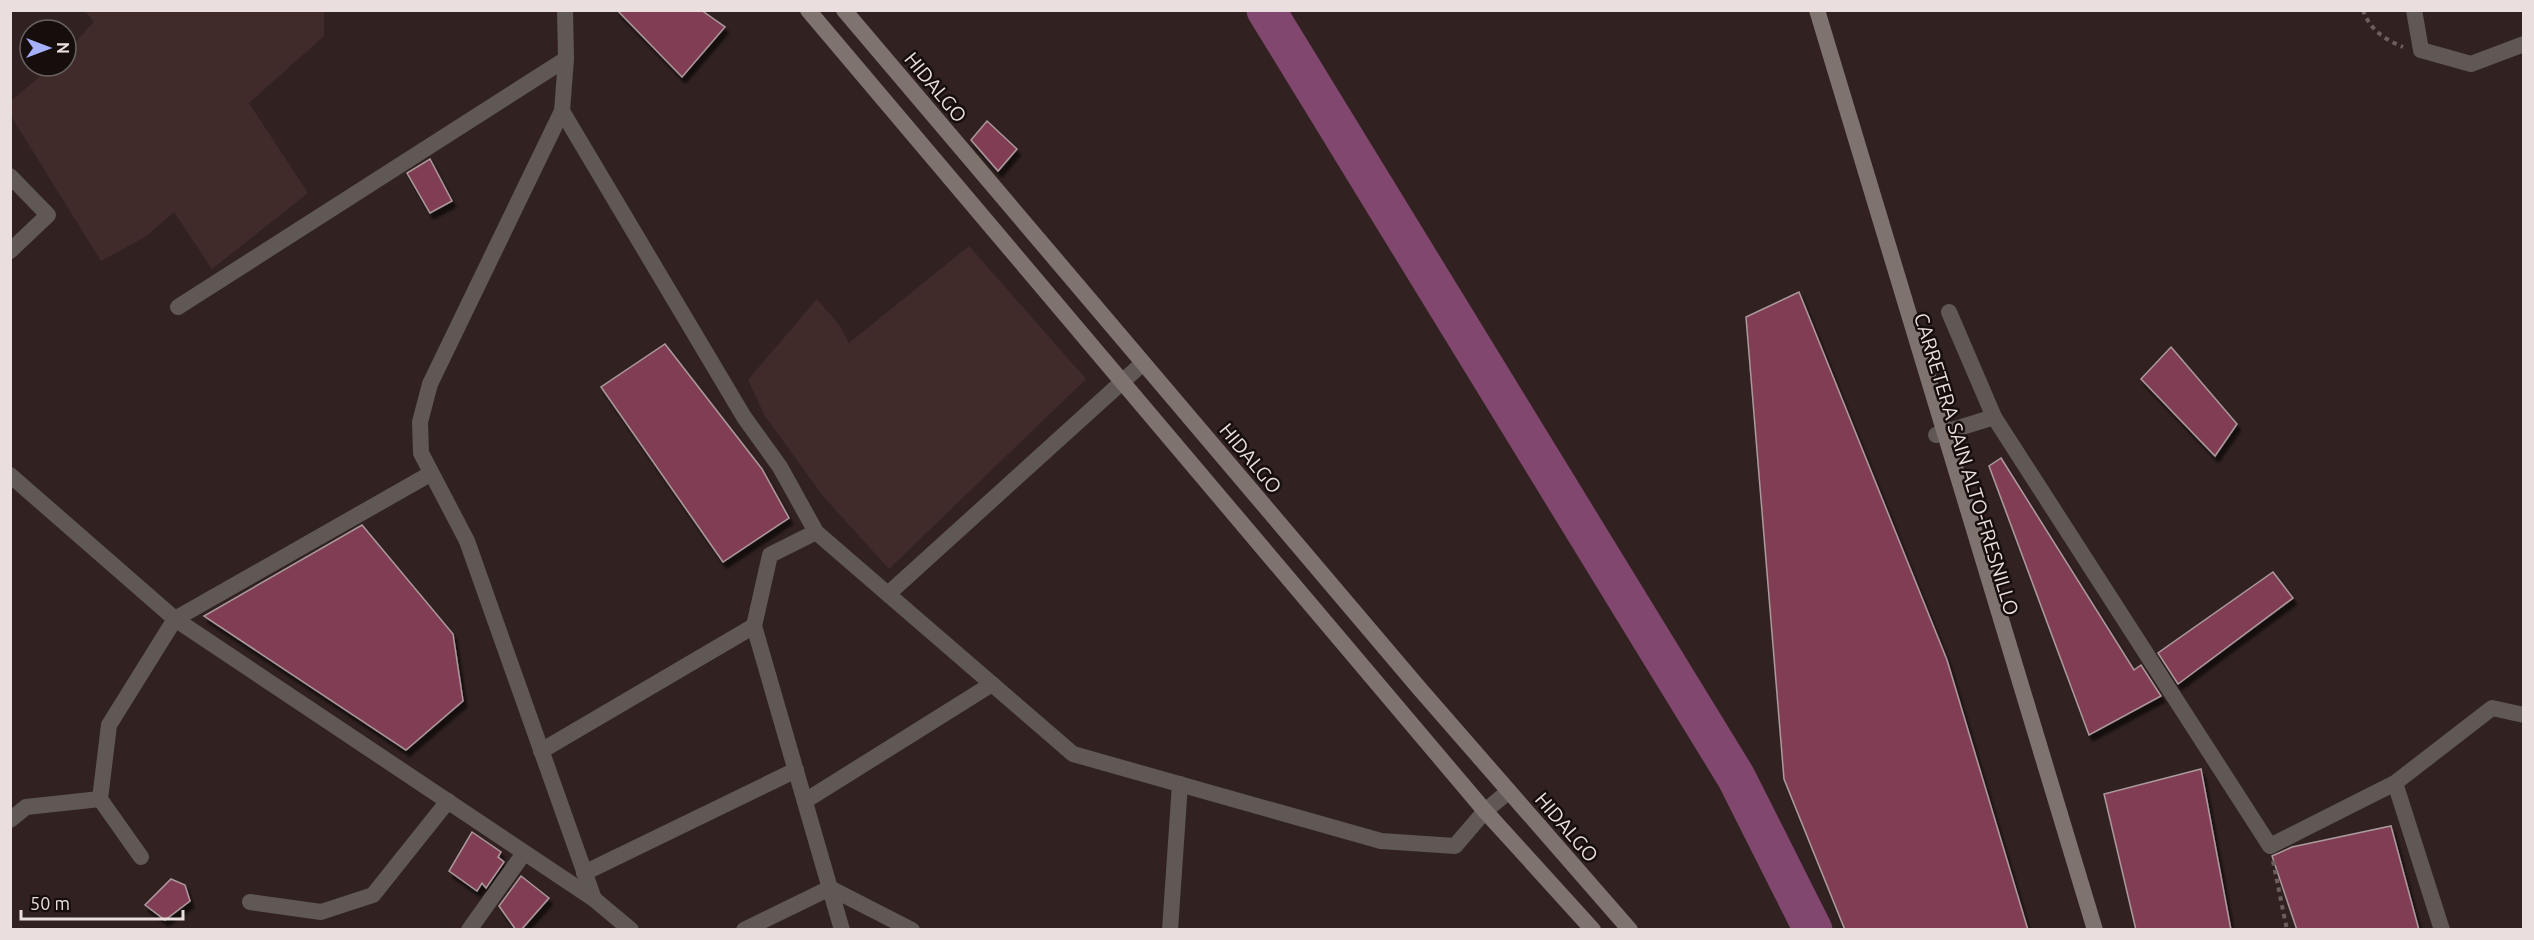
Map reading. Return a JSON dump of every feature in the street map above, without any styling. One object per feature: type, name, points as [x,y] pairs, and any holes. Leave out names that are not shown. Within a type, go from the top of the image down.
[{"type":"main road","points":[[808,10],[1485,811],[1593,930]]},
{"type":"main road","name":"HIDALGO","points":[[844,10],[1508,792],[1630,930]]},
{"type":"main road","name":"CARRETERA SAIN ALTO-FRESNILLO","points":[[1808,10],[1940,434],[2085,930]]},
{"type":"main road","points":[[1817,10],[1940,434],[2095,930]]},
{"type":"street","points":[[565,10],[566,59],[562,111],[430,384],[420,422],[421,453],[467,541],[594,898]]},
{"type":"street","points":[[2414,10],[2421,50],[2471,64],[2523,44]]},
{"type":"street","points":[[178,307],[566,59]]},
{"type":"street","points":[[562,111],[744,417],[780,467],[816,532],[1073,754],[1381,841],[1455,846],[1485,811],[1508,792]]},
{"type":"street","points":[[10,176],[48,215],[10,251]]},
{"type":"street","points":[[1949,312],[1994,417],[2270,846],[2395,783],[2492,708],[2523,715]]},
{"type":"street","points":[[888,594],[1143,363]]},
{"type":"street","points":[[1940,434],[1994,417]]},
{"type":"street","points":[[141,857],[100,799],[109,725],[175,619],[430,474]]},
{"type":"street","points":[[10,475],[175,619],[594,898],[631,930]]},
{"type":"street","points":[[816,532],[770,555],[754,626],[842,930]]},
{"type":"street","points":[[541,751],[754,626]]},
{"type":"street","points":[[805,801],[992,684]]},
{"type":"street","points":[[584,873],[796,770]]},
{"type":"street","points":[[2395,783],[2442,930]]},
{"type":"street","points":[[1170,930],[1180,784]]},
{"type":"street","points":[[10,820],[26,807],[100,799]]},
{"type":"street","points":[[250,902],[321,912],[374,895],[448,801]]},
{"type":"street","points":[[469,930],[524,853]]},
{"type":"street","points":[[744,930],[830,888]]},
{"type":"street","points":[[830,888],[912,930]]},
{"type":"path","points":[[2363,10],[2366,19],[2383,39],[2413,51],[2421,50]]},
{"type":"path","points":[[2270,846],[2287,930]]},
{"type":"shaded area","points":[[85,11],[324,11],[324,36],[249,103],[308,193],[212,269],[174,212],[145,237],[101,261],[11,116],[11,101],[38,78],[78,78],[78,39],[94,22]]},
{"type":"shaded area","points":[[969,246],[1086,379],[889,569],[823,496],[765,416],[748,380],[817,299],[840,326],[849,343]]},
{"type":"building","points":[[617,10],[701,10],[725,27],[682,77]]},
{"type":"building","points":[[987,121],[1017,149],[998,171],[971,140]]},
{"type":"building","points":[[430,159],[452,201],[430,213],[407,173]]},
{"type":"building","points":[[1799,292],[1947,660],[2028,930],[1845,930],[1784,779],[1746,317]]},
{"type":"building","points":[[665,344],[762,469],[789,518],[723,562],[601,387]]},
{"type":"building","points":[[2171,347],[2237,424],[2215,456],[2141,379]]},
{"type":"building","points":[[2001,458],[2134,670],[2141,665],[2161,696],[2089,735],[1989,466]]},
{"type":"building","points":[[362,525],[453,634],[463,701],[406,750],[204,616]]},
{"type":"building","points":[[2273,572],[2293,598],[2178,684],[2158,653]]},
{"type":"building","points":[[2201,769],[2231,930],[2136,930],[2104,794]]},
{"type":"building","points":[[2391,826],[2419,930],[2297,930],[2272,856],[2292,847]]},
{"type":"building","points":[[472,832],[501,852],[498,857],[504,862],[486,888],[482,883],[477,891],[449,871]]},
{"type":"building","points":[[521,876],[549,898],[521,930],[516,930],[499,906]]},
{"type":"building","points":[[171,879],[185,885],[190,901],[165,920],[145,905]]},
{"type":"waterway","points":[[1266,10],[1736,777],[1813,930]]}]
